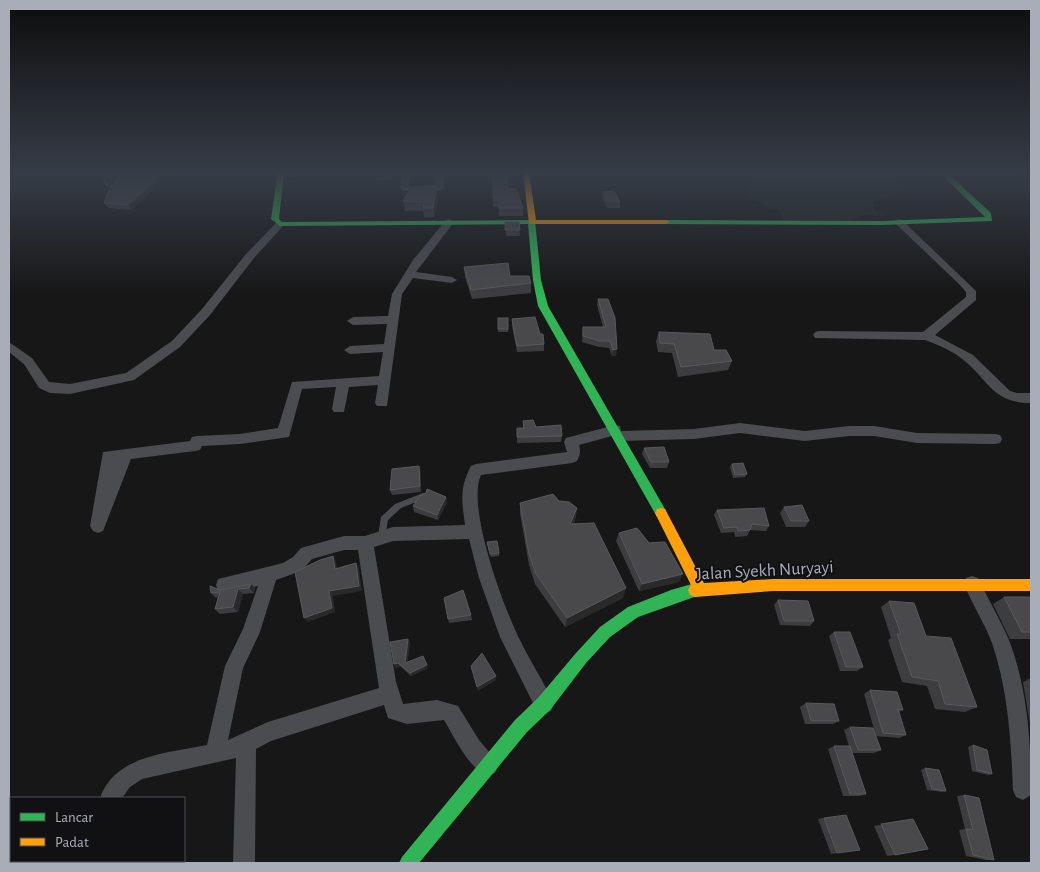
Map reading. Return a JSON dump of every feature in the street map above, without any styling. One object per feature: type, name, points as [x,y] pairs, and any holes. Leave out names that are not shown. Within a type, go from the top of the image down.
[{"type":"street","points":[[276,213],[275,219],[280,224],[899,222],[989,219],[986,213]]},
{"type":"street","points":[[531,213],[537,280],[543,306],[603,413],[617,433],[648,487],[700,589]]},
{"type":"street","points":[[382,403],[397,294],[449,222]]},
{"type":"street","points":[[899,222],[945,263],[971,291],[972,298],[926,336]]},
{"type":"street","points":[[9,346],[28,361],[44,385],[50,388],[70,389],[130,377],[176,344],[206,312],[250,256],[280,224]]},
{"type":"street","points":[[410,274],[452,280]]},
{"type":"street","points":[[353,321],[394,320]]},
{"type":"street","points":[[819,336],[926,336],[940,341],[969,358],[1005,394],[1017,398],[1031,398]]},
{"type":"street","points":[[350,350],[390,348]]},
{"type":"street","points":[[126,454],[195,446],[197,441],[240,439],[284,433],[297,385],[385,380]]},
{"type":"street","points":[[339,409],[344,382]]},
{"type":"street","points":[[544,704],[510,637],[483,566],[470,514],[469,483],[471,474],[476,470],[572,457],[574,452],[570,444],[571,442],[617,433],[694,434],[740,428],[805,436],[874,431],[917,438],[995,439]]},
{"type":"street","points":[[224,585],[294,567],[307,554],[315,550],[344,543],[365,543],[382,536],[428,532],[475,532]]},
{"type":"street","points":[[365,543],[392,705],[398,713],[409,714],[439,709],[451,713],[472,747],[488,766]]},
{"type":"street","points":[[215,753],[234,666],[251,632],[270,574]]},
{"type":"street","name":"Jalan Syekh Nuryayi","points":[[408,863],[521,726],[544,704],[605,632],[633,612],[671,597],[700,589],[773,584],[1031,585]]},
{"type":"street","points":[[972,584],[1003,648],[1015,689],[1021,743],[1023,790]]},
{"type":"street","points":[[111,797],[123,780],[138,770],[236,748],[268,732],[390,694]]},
{"type":"street","points":[[244,863],[246,743]]},
{"type":"lane","points":[[382,536],[384,518],[398,506],[423,496]]},
{"type":"shaded area","points":[[780,213],[883,213],[885,217],[865,215],[850,220],[783,220]]},
{"type":"building","points":[[505,222],[519,222],[520,230],[505,230]]},
{"type":"building","points":[[508,263],[510,276],[529,276],[531,283],[471,290],[464,267]]},
{"type":"building","points":[[598,299],[608,299],[615,318],[617,349],[613,350],[610,341],[600,341],[583,336],[583,327],[606,327]]},
{"type":"building","points":[[535,317],[540,334],[543,334],[544,344],[517,346],[512,319]]},
{"type":"building","points":[[498,318],[508,318],[508,329],[498,329]]},
{"type":"building","points":[[659,332],[710,334],[714,350],[726,350],[732,361],[681,367],[674,344],[660,343]]},
{"type":"building","points":[[533,420],[536,427],[561,425],[562,436],[517,437],[517,428],[524,428],[523,421]]},
{"type":"building","points":[[664,447],[669,462],[651,462],[644,448]]},
{"type":"building","points":[[743,463],[747,474],[735,475],[732,464]]},
{"type":"building","points":[[419,466],[420,486],[390,490],[392,469]]},
{"type":"building","points":[[427,489],[446,497],[437,515],[413,506],[420,496],[426,493]]},
{"type":"building","points":[[553,494],[559,501],[569,502],[577,508],[570,524],[594,523],[626,588],[567,618],[536,574],[529,554],[520,503]]},
{"type":"building","points":[[802,505],[809,521],[791,521],[784,507]]},
{"type":"building","points":[[764,508],[769,526],[752,524],[750,530],[738,531],[737,527],[724,528],[717,510]]},
{"type":"building","points":[[637,528],[649,543],[665,542],[683,574],[642,584],[619,533]]},
{"type":"building","points":[[497,541],[499,553],[490,554],[487,542]]},
{"type":"building","points":[[333,556],[335,569],[356,563],[359,586],[329,591],[332,608],[304,618],[295,572]]},
{"type":"building","points":[[251,584],[249,588],[238,589],[233,607],[215,609],[220,592],[211,593],[210,586],[220,590]]},
{"type":"building","points":[[463,590],[471,615],[448,619],[444,598]]},
{"type":"building","points":[[1004,597],[1031,597],[1031,632],[1022,632]]},
{"type":"building","points":[[778,600],[808,601],[814,621],[784,621]]},
{"type":"building","points":[[889,601],[914,603],[926,636],[951,638],[977,707],[945,704],[938,681],[912,677],[897,634],[901,634]]},
{"type":"building","points":[[834,632],[850,632],[863,667],[846,667]]},
{"type":"building","points":[[408,639],[405,663],[423,656],[427,665],[410,673],[398,663],[394,664],[390,642]]},
{"type":"building","points":[[482,653],[496,676],[477,687],[471,666]]},
{"type":"building","points":[[870,690],[897,692],[903,710],[898,709],[906,735],[883,733]]},
{"type":"building","points":[[806,703],[834,704],[839,721],[811,721]]},
{"type":"building","points":[[850,727],[873,728],[881,750],[858,750]]},
{"type":"building","points":[[973,745],[987,750],[992,774],[977,770]]},
{"type":"building","points":[[834,746],[850,746],[866,794],[850,794]]},
{"type":"building","points":[[925,768],[939,770],[946,791],[932,789]]},
{"type":"building","points":[[964,795],[979,798],[994,860],[973,855],[966,829],[973,830]]},
{"type":"building","points":[[846,815],[860,850],[837,853],[824,818]]},
{"type":"building","points":[[913,819],[928,849],[895,855],[881,824]]},
{"type":"traffic: fast","points":[[276,213],[275,219],[280,224],[532,222],[537,280],[543,306],[661,513]]},
{"type":"traffic: fast","points":[[666,222],[881,223],[989,219],[986,213]]},
{"type":"traffic: fast","points":[[408,863],[521,726],[544,704],[581,658],[605,632],[633,612],[695,590]]},
{"type":"traffic: slow","points":[[531,213],[532,222],[666,222]]},
{"type":"traffic: slow","points":[[661,513],[700,589]]},
{"type":"traffic: slow","points":[[695,590],[773,585],[1031,585]]}]
